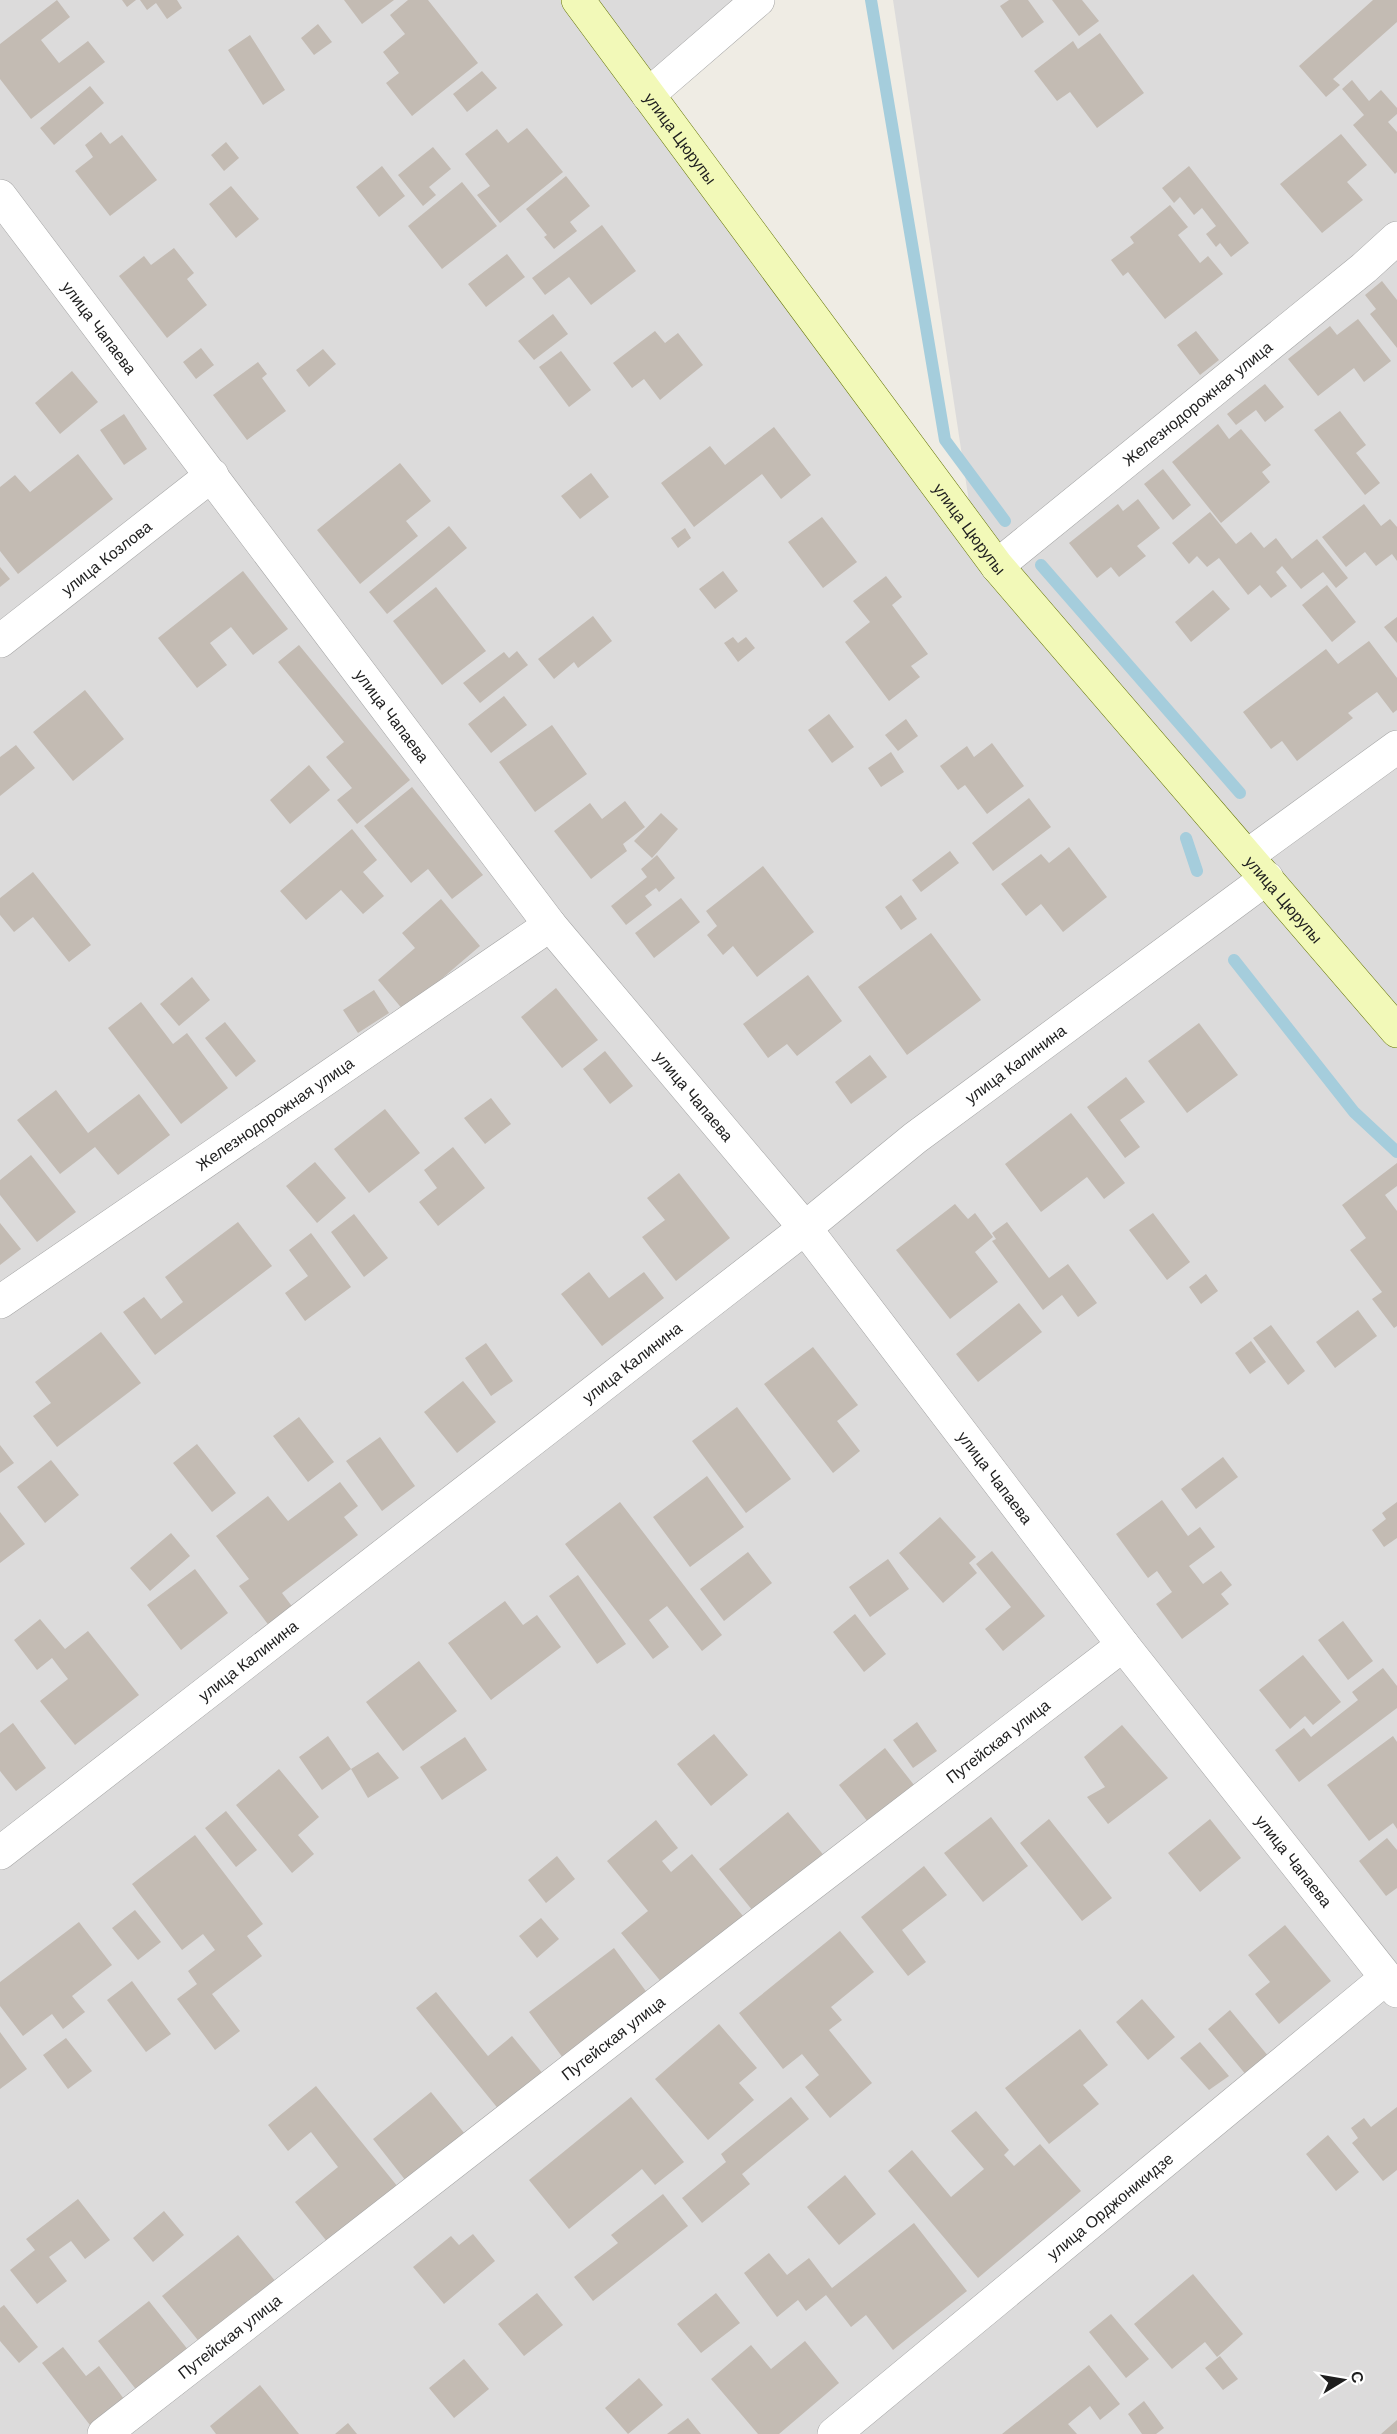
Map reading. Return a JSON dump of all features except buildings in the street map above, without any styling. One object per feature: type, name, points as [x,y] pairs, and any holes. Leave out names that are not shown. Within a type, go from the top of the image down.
[{"type":"street","name":"улица Цюрупы","points":[[578,0],[997,566],[1397,1031]]},
{"type":"street","points":[[648,95],[758,0]]},
{"type":"street","name":"улица Чапаева","points":[[0,196],[550,925],[805,1228],[1123,1645],[1392,1985]]},
{"type":"street","name":"Железнодорожная улица","points":[[997,566],[1364,268],[1397,238]]},
{"type":"street","name":"улица Козлова","points":[[0,640],[212,475]]},
{"type":"street","name":"улица Калинина","points":[[0,1853],[805,1228],[1257,867],[1397,747]]},
{"type":"street","name":"Железнодорожная улица","points":[[0,1302],[550,925]]},
{"type":"street","name":"Путейская улица","points":[[104,2434],[762,1922],[1123,1645]]},
{"type":"street","name":"улица Орджоникидзе","points":[[834,2434],[1392,1985]]},
{"type":"shaded area","points":[[0,0],[743,0],[649,74],[971,515],[893,0],[1397,0],[1397,2434],[0,2434]]},
{"type":"waterway","points":[[871,0],[945,440],[1005,521]]},
{"type":"waterway","points":[[1041,565],[1240,793]]},
{"type":"waterway","points":[[1186,838],[1197,871]]},
{"type":"waterway","points":[[1234,960],[1354,1112],[1397,1152]]}]
